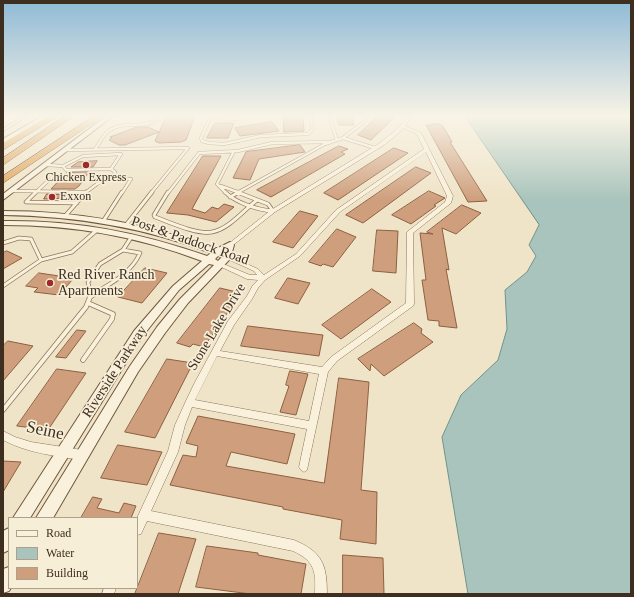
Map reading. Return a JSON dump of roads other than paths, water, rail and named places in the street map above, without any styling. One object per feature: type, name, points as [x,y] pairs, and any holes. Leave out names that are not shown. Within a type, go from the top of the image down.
[{"type":"highway","points":[[3,162],[30,144]]},
{"type":"highway","points":[[3,174],[46,144]]},
{"type":"highway","points":[[3,180],[58,144]]},
{"type":"street","points":[[3,198],[73,144]]},
{"type":"street","name":"Riverside Parkway","points":[[45,517],[134,369],[161,330],[218,258],[230,245],[273,211],[382,144]]},
{"type":"street","points":[[304,467],[324,371],[334,359],[410,304],[410,232],[448,203],[450,196],[424,144]]},
{"type":"street","name":"Stone Lake Drive","points":[[138,528],[173,452],[180,425],[189,403],[231,323],[263,278],[298,255],[338,211],[427,149]]},
{"type":"street","name":"Post & Paddock Road","points":[[3,213],[66,215],[104,220],[126,225],[256,270],[263,278]]},
{"type":"street","points":[[100,228],[104,220]]},
{"type":"street","name":"Post & Paddock Road","points":[[3,223],[59,223],[100,228],[218,258],[249,277],[263,278]]},
{"type":"street","name":"Riverside Parkway","points":[[22,517],[138,334],[176,288],[218,258]]},
{"type":"street","points":[[215,353],[324,371]]},
{"type":"street","points":[[189,403],[312,426]]},
{"type":"street","name":"Seine","points":[[3,435],[9,439],[35,447],[82,455]]},
{"type":"street","points":[[144,515],[294,546],[307,551],[318,563],[322,575],[321,594]]},
{"type":"lane","points":[[95,150],[99,144]]},
{"type":"lane","points":[[257,200],[219,229],[211,233],[206,233],[155,217],[154,215],[163,200],[199,153],[234,151],[268,144]]},
{"type":"lane","points":[[230,197],[328,144]]},
{"type":"lane","points":[[362,144],[375,148]]},
{"type":"lane","points":[[65,150],[188,148],[126,225]]},
{"type":"lane","points":[[234,151],[217,181],[218,185],[230,197],[263,210],[273,211]]},
{"type":"lane","points":[[63,166],[73,158],[91,154],[121,154],[111,169]]},
{"type":"lane","points":[[46,165],[63,166],[66,170],[111,169],[115,172],[112,177]]},
{"type":"lane","points":[[66,215],[86,192],[100,181],[112,177],[131,179],[104,220]]},
{"type":"lane","points":[[49,180],[26,202],[77,202]]},
{"type":"lane","points":[[218,185],[268,204],[273,211]]},
{"type":"lane","points":[[12,191],[86,192]]},
{"type":"lane","points":[[3,286],[41,260],[72,252],[100,228]]},
{"type":"lane","points":[[3,410],[66,333],[88,303],[90,297],[88,282],[100,264],[123,250],[132,235]]},
{"type":"lane","points":[[3,243],[13,239],[29,238],[33,241],[41,260]]},
{"type":"lane","points":[[90,297],[123,273],[139,258],[140,254],[130,250],[123,250]]},
{"type":"lane","points":[[83,360],[112,318],[112,314],[109,311],[88,303]]},
{"type":"water","points":[[484,144],[631,144],[631,594],[468,594],[442,437],[461,395],[498,360],[507,329],[505,290],[527,272],[536,256],[529,245],[539,225]]},
{"type":"place","name":"Chicken Express","points":[[86,165]]},
{"type":"place","name":"Exxon","points":[[52,197]]},
{"type":"place","name":"Red River Ranch Apartments","points":[[50,283]]}]
